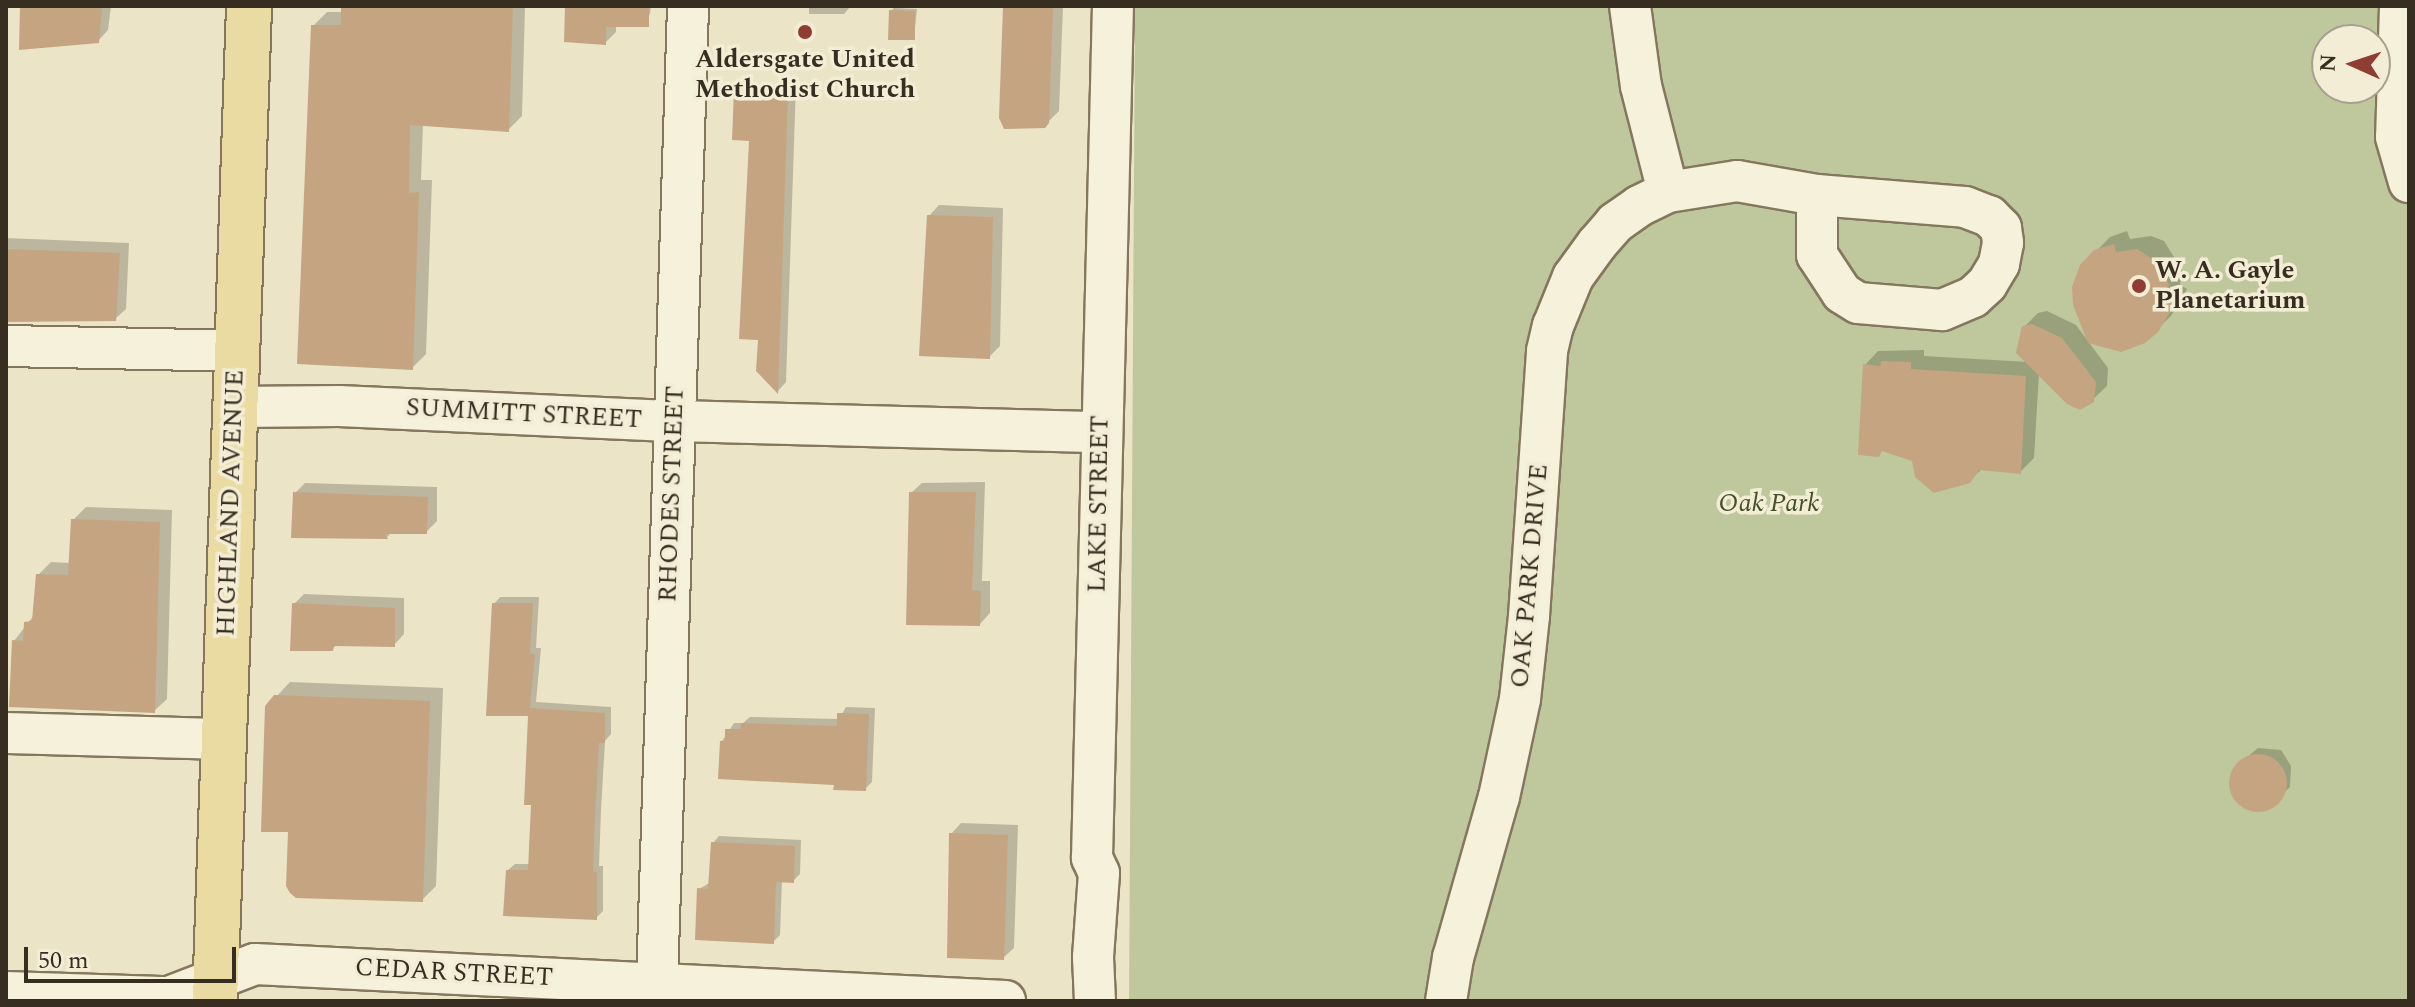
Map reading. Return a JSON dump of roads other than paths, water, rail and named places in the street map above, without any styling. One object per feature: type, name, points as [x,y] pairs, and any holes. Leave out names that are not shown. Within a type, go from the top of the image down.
[{"type":"main road","name":"HIGHLAND AVENUE","points":[[215,990],[249,6]]},
{"type":"street","name":"RHODES STREET","points":[[657,983],[656,937],[688,6]]},
{"type":"street","name":"LAKE STREET","points":[[1095,1001],[1093,957],[1099,873],[1092,858],[1113,6]]},
{"type":"street","points":[[1630,6],[1641,86],[1668,192]]},
{"type":"street","points":[[2400,6],[2396,137],[2409,182]]},
{"type":"street","name":"OAK PARK DRIVE","points":[[1446,1001],[1453,958],[1499,797],[1520,699],[1529,616],[1547,351],[1553,326],[1573,277],[1597,244],[1615,223],[1639,206],[1668,192],[1737,181],[1817,195],[1965,207],[1989,216],[2001,228],[2003,243],[1999,264],[1987,284],[1973,297],[1942,310],[1858,303],[1842,293],[1817,255],[1817,195]]},
{"type":"street","points":[[6,346],[236,351]]},
{"type":"street","name":"SUMMITT STREET","points":[[234,407],[339,406],[675,421],[1101,432]]},
{"type":"street","points":[[6,733],[223,739]]},
{"type":"street","name":"CEDAR STREET","points":[[6,992],[169,997],[215,990],[255,964],[1005,1001]]},
{"type":"place","name":"Aldersgate United Methodist Church","points":[[805,32]]},
{"type":"place","name":"W. A. Gayle Planetarium","points":[[2139,286]]},
{"type":"park label","name":"Oak Park","points":[[1769,504]]}]
